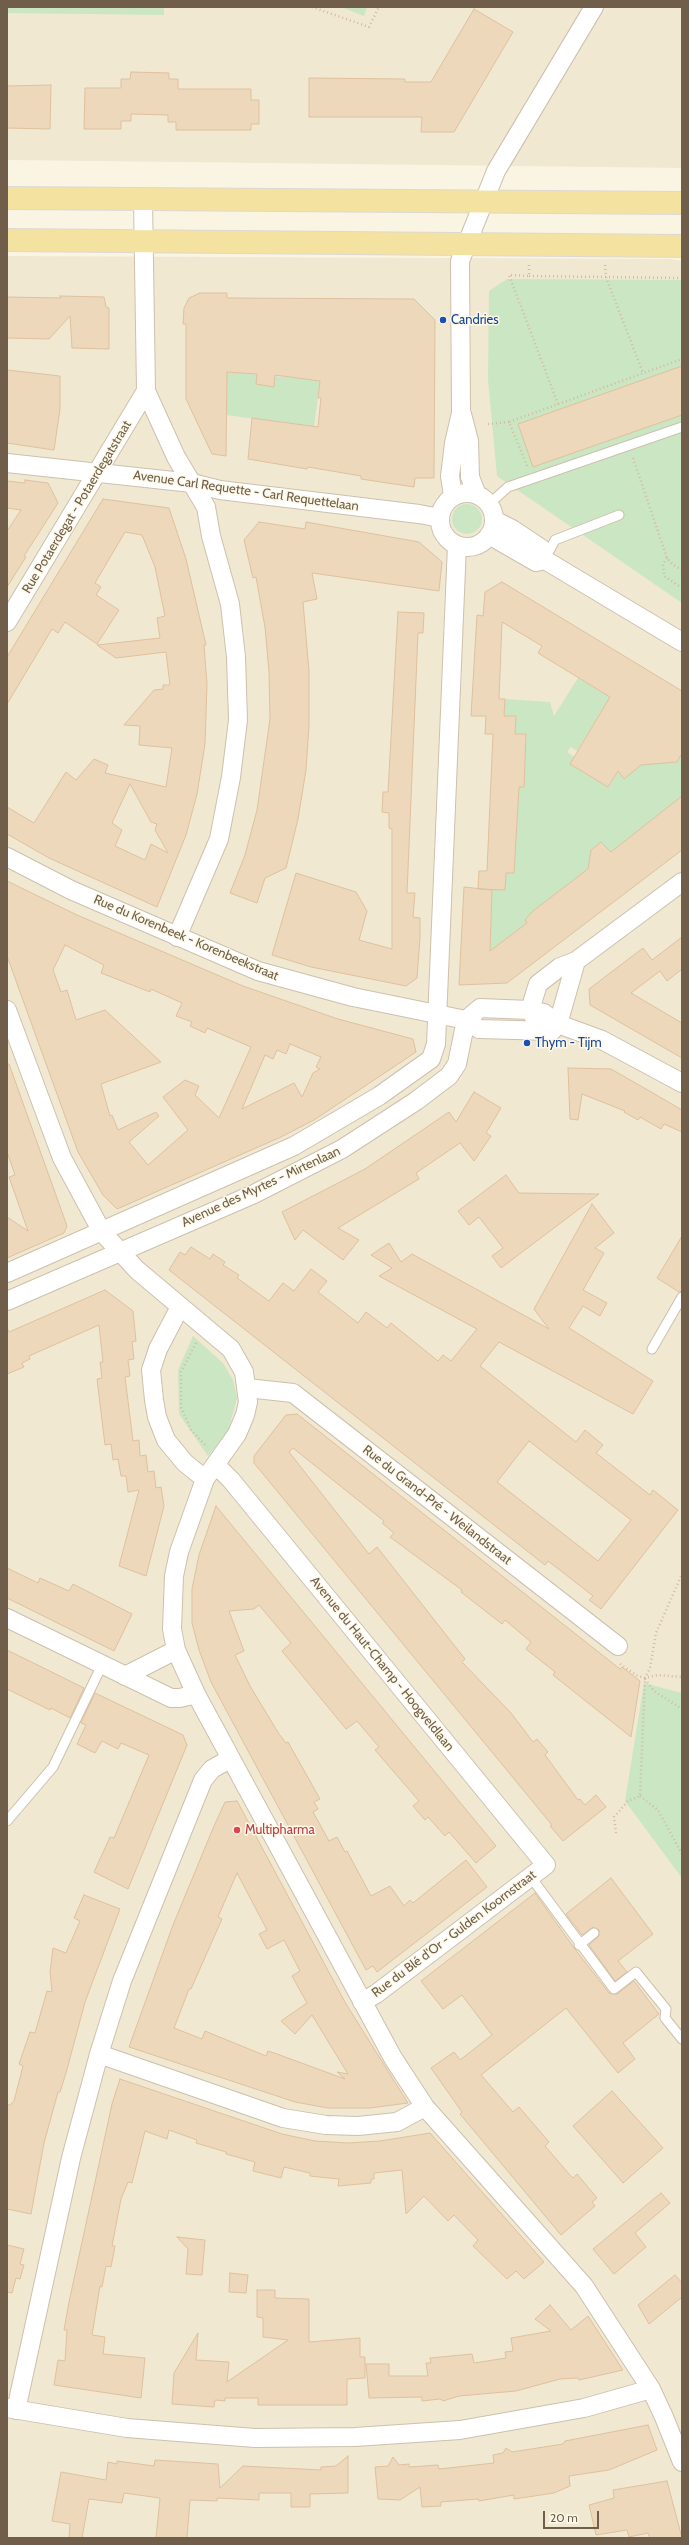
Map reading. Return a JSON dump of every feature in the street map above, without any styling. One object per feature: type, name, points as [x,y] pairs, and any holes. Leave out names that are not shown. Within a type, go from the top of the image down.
[{"type":"main road","points":[[7,198],[336,202],[484,200],[682,203]]},
{"type":"main road","points":[[7,240],[682,246]]},
{"type":"street","points":[[453,496],[450,476],[454,443],[461,413],[460,261],[496,171],[594,7]]},
{"type":"street","points":[[143,199],[146,391],[176,457],[206,506],[211,536],[230,604],[236,657],[238,720],[231,777],[219,839],[177,937]]},
{"type":"street","name":"Rue Potaerdegat - Potaerdegatstraat","points":[[7,622],[100,471],[146,391]]},
{"type":"street","points":[[461,413],[469,441],[470,477],[487,513],[475,546],[457,545],[444,534],[440,518],[444,506],[453,496],[465,493],[487,513],[542,549],[545,560],[682,642]]},
{"type":"street","name":"Avenue Carl Requette - Carl Requettelaan","points":[[7,463],[100,471],[192,483],[220,490],[419,514],[440,518]]},
{"type":"street","name":"Avenue des Myrtes - Mirtenlaan","points":[[7,1273],[294,1146],[379,1096],[431,1059],[435,1052],[437,1013],[457,545]]},
{"type":"street","name":"Rue du Korenbeek - Korenbeekstraat","points":[[7,857],[71,890],[177,937],[258,971],[300,984],[466,1020],[480,1029],[552,1032],[558,1024]]},
{"type":"street","points":[[541,1032],[530,1010],[538,984],[560,967],[576,961],[682,882]]},
{"type":"street","points":[[558,1024],[563,1001],[576,961]]},
{"type":"street","points":[[466,1020],[480,1008],[530,1010],[544,1013],[558,1024],[602,1040],[682,1083]]},
{"type":"street","points":[[7,1010],[62,1158],[102,1232],[137,1270],[231,1349],[239,1360],[247,1388],[245,1415],[237,1434],[214,1459],[205,1479],[179,1552],[174,1576],[172,1629],[176,1650],[196,1694],[393,2058],[425,2107],[584,2286],[651,2389],[664,2416],[682,2462]]},
{"type":"street","name":"Avenue des Myrtes - Mirtenlaan","points":[[7,1301],[305,1169],[342,1149],[416,1101],[449,1076],[457,1064],[466,1020]]},
{"type":"street","points":[[180,1307],[158,1349],[151,1370],[154,1400],[157,1417],[166,1440],[185,1463],[205,1479]]},
{"type":"street","name":"Rue du Grand-Pré - Weilandstraat","points":[[247,1388],[293,1393],[618,1646]]},
{"type":"street","name":"Avenue du Haut-Champ - Hoogveldlaan","points":[[214,1459],[546,1865]]},
{"type":"street","points":[[7,1618],[171,1698],[180,1698],[196,1694]]},
{"type":"street","points":[[125,1676],[176,1650]]},
{"type":"street","points":[[230,1759],[212,1769],[202,1780],[122,1982],[99,2054],[71,2158],[12,2409],[151,2430],[255,2438],[355,2437],[460,2430],[584,2408],[651,2389]]},
{"type":"street","name":"Rue du Blé d'Or - Gulden Koornstraat","points":[[362,2002],[376,1994],[546,1865]]},
{"type":"street","points":[[99,2054],[229,2101],[290,2120],[326,2125],[358,2126],[397,2122],[425,2107]]},
{"type":"lane","points":[[487,513],[508,487],[682,427]]},
{"type":"lane","points":[[545,560],[555,540],[619,515]]},
{"type":"lane","points":[[652,1349],[682,1297]]},
{"type":"lane","points":[[7,1821],[53,1767],[102,1665]]},
{"type":"lane","points":[[530,1876],[579,1945],[614,1989],[636,1972],[666,2010],[665,2018],[682,2039]]},
{"type":"lane","points":[[579,1945],[594,1933]]},
{"type":"path","points":[[312,7],[369,27],[379,7]]},
{"type":"path","points":[[608,262],[605,264],[606,277],[643,373]]},
{"type":"path","points":[[529,263],[529,276]]},
{"type":"path","points":[[558,404],[509,275],[682,278]]},
{"type":"path","points":[[488,424],[509,422],[682,359]]},
{"type":"path","points":[[509,422],[532,479]]},
{"type":"path","points":[[629,446],[668,558],[672,564],[682,570]]},
{"type":"path","points":[[668,558],[663,564],[664,576],[682,588]]},
{"type":"path","points":[[207,1328],[184,1362],[179,1386],[185,1420],[214,1459]]},
{"type":"path","points":[[640,1796],[645,1678],[650,1668],[656,1633],[682,1574]]},
{"type":"path","points":[[618,1646],[618,1663],[636,1676],[645,1678],[658,1675],[682,1677]]},
{"type":"path","points":[[645,1678],[654,1691],[682,1709]]},
{"type":"path","points":[[616,1833],[614,1818],[628,1801],[640,1796]]},
{"type":"path","points":[[640,1796],[658,1810],[682,1854]]},
{"type":"shaded area","points":[[7,7],[682,7],[682,168],[7,160]]},
{"type":"shaded area","points":[[7,256],[672,259],[682,261],[682,2538],[7,2538]]},
{"type":"green space","points":[[7,7],[164,7],[164,15],[7,13]]},
{"type":"green space","points":[[341,7],[367,7],[364,16]]},
{"type":"green space","points":[[507,279],[682,280],[682,603],[497,476],[488,380],[489,291]]},
{"type":"green space","points":[[227,372],[266,375],[264,385],[274,387],[275,376],[320,380],[314,427],[226,415]]},
{"type":"green space","points":[[467,504],[473,505],[481,513],[481,525],[473,533],[467,534],[461,533],[453,525],[452,519],[453,513],[461,505]]},
{"type":"green space","points":[[578,678],[610,697],[577,751],[571,747],[567,752],[574,757],[570,764],[606,786],[610,785],[634,744],[652,764],[677,762],[682,753],[682,796],[611,852],[601,842],[593,848],[588,869],[533,911],[525,920],[527,923],[510,936],[515,943],[489,952],[491,890],[505,890],[506,873],[514,873],[519,787],[524,787],[526,735],[515,734],[516,716],[504,716],[505,699],[550,702],[554,716]]},
{"type":"green space","points":[[193,1336],[223,1363],[233,1380],[237,1398],[228,1431],[208,1456],[179,1414],[178,1370]]},
{"type":"green space","points":[[644,1683],[682,1693],[682,1878],[625,1801]]},
{"type":"building","points":[[474,9],[513,32],[454,132],[421,132],[422,117],[309,117],[309,78],[405,79],[405,82],[431,82]]},
{"type":"building","points":[[131,72],[169,73],[169,79],[178,79],[178,89],[251,89],[251,100],[259,100],[259,124],[251,124],[251,130],[176,130],[176,122],[168,122],[168,115],[131,114],[131,121],[121,121],[121,129],[84,129],[85,88],[121,88],[121,79],[130,79]]},
{"type":"building","points":[[51,85],[50,129],[7,128],[7,86]]},
{"type":"building","points":[[200,293],[227,293],[227,298],[414,299],[435,320],[434,478],[415,478],[414,487],[361,479],[361,476],[308,467],[307,469],[248,459],[252,418],[318,427],[321,398],[318,398],[320,381],[275,375],[274,387],[256,384],[257,374],[227,372],[226,456],[212,454],[186,399],[186,324],[183,324],[184,308],[189,298]]},
{"type":"building","points":[[60,296],[104,297],[106,307],[109,308],[109,349],[72,348],[70,316],[49,339],[7,338],[7,297],[61,298]]},
{"type":"building","points":[[682,366],[682,415],[533,467],[518,424]]},
{"type":"building","points":[[7,370],[60,376],[60,409],[54,450],[7,443]]},
{"type":"building","points":[[25,480],[48,483],[58,503],[24,556],[26,557],[7,587],[7,531],[21,510],[7,508],[7,481],[25,483]]},
{"type":"building","points":[[103,499],[169,508],[186,559],[206,645],[204,645],[207,684],[205,744],[197,794],[186,835],[157,907],[49,858],[7,834],[7,807],[34,823],[66,772],[76,780],[94,759],[108,765],[105,773],[166,787],[172,748],[139,745],[140,726],[124,725],[154,690],[163,689],[163,685],[170,685],[166,652],[116,658],[97,645],[160,638],[157,618],[165,616],[155,567],[142,535],[125,532],[95,583],[101,587],[96,595],[119,610],[97,644],[65,622],[58,633],[52,629],[7,704],[7,657]],"holes":[[[130,784],[151,822],[157,824],[155,830],[168,853],[151,844],[145,860],[115,846],[122,830],[112,823]]]},
{"type":"building","points":[[259,522],[305,529],[306,522],[419,542],[442,562],[439,591],[312,573],[317,599],[303,602],[309,671],[309,726],[306,770],[298,819],[286,868],[265,878],[257,903],[230,893],[245,855],[257,810],[270,719],[269,672],[265,627],[256,577],[253,578],[244,540]]},
{"type":"building","points":[[502,582],[682,691],[682,753],[677,762],[641,765],[624,779],[618,771],[608,787],[570,764],[610,697],[538,653],[542,646],[502,622],[499,699],[505,699],[504,716],[516,716],[515,734],[526,734],[524,787],[519,787],[514,873],[506,873],[505,890],[478,889],[479,871],[487,871],[493,734],[485,734],[486,716],[471,716],[477,615],[483,616],[485,592]]},
{"type":"building","points":[[398,612],[424,613],[423,633],[418,633],[407,893],[415,893],[413,917],[420,918],[420,938],[417,978],[406,986],[311,967],[272,955],[296,873],[356,892],[367,911],[359,940],[392,949],[392,829],[389,828],[389,813],[382,812],[383,792],[388,792]]},
{"type":"building","points":[[682,796],[682,850],[507,983],[459,985],[464,887],[492,890],[490,951],[527,923],[525,920],[533,911],[588,869],[591,850],[601,842],[611,852]]},
{"type":"building","points":[[7,881],[77,915],[243,986],[338,1019],[413,1039],[416,1052],[314,1120],[281,1137],[117,1209],[103,1195],[78,1152],[7,956]],"holes":[[[65,945],[104,965],[101,973],[150,992],[151,989],[182,1003],[176,1016],[192,1022],[190,1026],[205,1033],[207,1028],[251,1047],[219,1118],[195,1095],[199,1086],[185,1080],[163,1097],[188,1130],[148,1165],[129,1142],[159,1116],[156,1112],[118,1130],[112,1115],[110,1116],[101,1084],[161,1062],[105,1010],[76,1020],[67,990],[61,992],[53,970]],[[290,1044],[321,1057],[316,1067],[320,1069],[313,1073],[302,1097],[294,1083],[242,1109],[265,1055],[273,1059],[277,1050],[286,1054]]]},
{"type":"building","points":[[682,937],[682,969],[667,981],[660,971],[631,993],[682,1023],[682,1058],[590,1005],[589,989],[643,948],[652,960]]},
{"type":"building","points":[[7,1064],[9,1064],[67,1226],[64,1233],[7,1258],[7,1217],[28,1231],[9,1177],[15,1175],[7,1152]]},
{"type":"building","points":[[568,1068],[611,1069],[682,1110],[682,1132],[664,1124],[661,1129],[640,1117],[638,1120],[624,1112],[625,1111],[582,1094],[578,1120],[570,1119]]},
{"type":"building","points":[[474,1092],[501,1108],[486,1133],[491,1136],[474,1161],[460,1143],[416,1173],[419,1179],[338,1228],[359,1240],[343,1260],[303,1230],[295,1240],[282,1212],[365,1169],[449,1112],[456,1122]]},
{"type":"building","points":[[506,1175],[519,1193],[599,1194],[501,1268],[492,1256],[503,1248],[479,1217],[469,1225],[458,1211]]},
{"type":"building","points":[[592,1204],[614,1233],[595,1248],[604,1253],[583,1290],[607,1303],[600,1316],[583,1306],[569,1328],[653,1381],[633,1414],[499,1342],[480,1366],[576,1442],[585,1430],[603,1445],[596,1453],[650,1495],[653,1490],[678,1510],[601,1609],[589,1600],[593,1596],[565,1574],[548,1561],[545,1565],[169,1270],[180,1252],[185,1255],[191,1247],[210,1259],[213,1254],[225,1262],[223,1265],[239,1275],[237,1278],[269,1301],[283,1283],[294,1291],[311,1269],[327,1281],[318,1292],[358,1323],[366,1312],[387,1328],[391,1323],[438,1361],[443,1355],[451,1361],[477,1329],[379,1276],[392,1268],[371,1255],[389,1243],[401,1262],[412,1254],[549,1329],[534,1309]],"holes":[[[529,1441],[631,1520],[598,1561],[497,1482]]]},
{"type":"building","points":[[682,1236],[682,1291],[679,1292],[657,1278]]},
{"type":"building","points":[[105,1290],[133,1311],[136,1341],[132,1342],[134,1359],[128,1360],[130,1376],[125,1377],[133,1441],[139,1440],[140,1456],[146,1455],[148,1472],[154,1471],[156,1488],[161,1487],[164,1506],[146,1576],[119,1566],[139,1490],[128,1492],[126,1476],[121,1476],[118,1459],[113,1460],[111,1444],[105,1445],[97,1379],[102,1378],[100,1362],[103,1362],[99,1325],[29,1356],[30,1359],[22,1363],[24,1367],[7,1374],[7,1328],[9,1332]]},
{"type":"building","points":[[297,1414],[620,1669],[622,1667],[640,1681],[631,1737],[553,1675],[555,1672],[526,1649],[531,1642],[505,1620],[502,1624],[461,1592],[462,1590],[390,1537],[394,1533],[382,1523],[384,1521],[293,1448],[289,1452],[369,1554],[377,1547],[465,1659],[462,1662],[511,1713],[533,1742],[537,1739],[548,1752],[545,1755],[578,1800],[580,1799],[585,1805],[596,1795],[606,1807],[563,1841],[550,1826],[552,1825],[254,1463],[254,1456],[286,1415]]},
{"type":"building","points":[[216,1506],[496,1846],[476,1863],[449,1832],[445,1836],[428,1817],[425,1820],[413,1806],[419,1801],[375,1750],[379,1747],[357,1721],[346,1729],[282,1651],[291,1643],[259,1605],[254,1609],[229,1611],[244,1651],[235,1655],[250,1686],[279,1734],[286,1743],[288,1742],[320,1799],[314,1802],[318,1809],[313,1812],[329,1841],[337,1837],[345,1852],[347,1851],[371,1896],[390,1886],[404,1906],[410,1900],[413,1903],[466,1860],[487,1887],[377,1972],[373,1966],[366,1970],[211,1682],[199,1650],[192,1623],[192,1589],[199,1555]]},
{"type":"building","points":[[7,1568],[38,1583],[40,1578],[69,1591],[73,1584],[132,1614],[114,1651],[7,1598]]},
{"type":"building","points":[[7,1650],[84,1688],[70,1718],[7,1689]]},
{"type":"building","points":[[95,1693],[183,1735],[187,1745],[128,1889],[94,1872],[110,1837],[114,1838],[149,1755],[121,1743],[118,1749],[102,1741],[95,1753],[77,1744],[86,1725],[81,1723]]},
{"type":"building","points":[[237,1801],[346,2004],[408,2103],[370,2108],[328,2108],[295,2102],[129,2047],[173,1925],[225,1802]],"holes":[[[237,1873],[267,1930],[259,1934],[267,1949],[284,1940],[300,1971],[292,1976],[307,2003],[281,2021],[295,2034],[312,2015],[348,2074],[337,2072],[345,2079],[268,2051],[266,2056],[205,2031],[202,2039],[174,2028],[189,1989],[191,1989],[222,1919],[218,1917]]]},
{"type":"building","points":[[611,1878],[653,1934],[618,1961],[627,1972],[615,1981],[589,1945],[599,1936],[599,1930],[593,1927],[582,1935],[566,1914]]},
{"type":"building","points":[[535,1893],[574,1948],[609,1993],[617,1994],[634,1981],[659,2014],[623,2043],[635,2059],[618,2073],[566,2008],[481,2075],[513,2112],[519,2107],[549,2142],[545,2146],[569,2174],[573,2178],[577,2174],[597,2198],[592,2202],[595,2206],[561,2235],[460,2114],[462,2112],[431,2068],[454,2052],[460,2060],[492,2035],[462,1995],[443,2009],[421,1981]]},
{"type":"building","points":[[84,1895],[120,1909],[85,2002],[66,2073],[60,2092],[58,2092],[44,2143],[31,2214],[7,2209],[7,2105],[10,2105],[14,2101],[23,2066],[19,2064],[30,2032],[35,2033],[47,1991],[52,1992],[50,1972],[53,1948],[66,1953],[80,1921],[74,1918]]},
{"type":"building","points":[[120,2079],[282,2134],[315,2141],[348,2143],[380,2141],[430,2133],[544,2262],[524,2279],[516,2271],[507,2279],[473,2246],[478,2240],[454,2215],[448,2221],[424,2196],[406,2214],[402,2170],[374,2173],[374,2179],[371,2179],[371,2183],[338,2186],[339,2179],[310,2176],[310,2173],[284,2167],[281,2178],[253,2171],[255,2162],[226,2154],[226,2152],[196,2143],[197,2140],[169,2130],[167,2139],[145,2131],[132,2183],[128,2182],[121,2199],[112,2246],[115,2246],[111,2267],[106,2266],[102,2287],[100,2286],[92,2335],[105,2337],[103,2354],[145,2358],[141,2398],[54,2385],[58,2360],[65,2361],[67,2330],[64,2330],[69,2302],[112,2104]]},
{"type":"building","points":[[612,2091],[663,2148],[623,2183],[573,2126]]},
{"type":"building","points":[[661,2193],[670,2203],[635,2233],[646,2247],[614,2274],[593,2249]]},
{"type":"building","points":[[177,2237],[205,2240],[202,2275],[186,2274],[188,2249]]},
{"type":"building","points":[[7,2245],[24,2249],[20,2264],[24,2265],[20,2279],[16,2278],[12,2293],[7,2292]]},
{"type":"building","points":[[230,2273],[248,2275],[246,2293],[229,2292]]},
{"type":"building","points":[[675,2275],[682,2283],[682,2297],[649,2324],[638,2305]]},
{"type":"building","points":[[257,2290],[275,2290],[275,2298],[309,2299],[309,2342],[360,2338],[360,2357],[365,2357],[365,2378],[347,2379],[347,2405],[258,2405],[258,2398],[225,2398],[225,2401],[215,2400],[214,2407],[172,2404],[174,2373],[198,2333],[196,2360],[229,2362],[227,2382],[288,2340],[263,2337],[263,2318],[257,2317]]},
{"type":"building","points":[[550,2305],[571,2330],[588,2316],[623,2370],[579,2380],[578,2378],[560,2379],[516,2391],[459,2396],[443,2401],[440,2399],[422,2401],[422,2397],[369,2398],[366,2364],[389,2364],[389,2376],[428,2376],[426,2363],[431,2363],[430,2358],[472,2354],[474,2363],[506,2358],[505,2352],[513,2351],[511,2338],[551,2331],[535,2319]]},
{"type":"building","points":[[648,2425],[657,2450],[609,2470],[569,2476],[570,2486],[554,2493],[514,2499],[514,2495],[479,2501],[478,2499],[441,2502],[441,2506],[422,2507],[420,2487],[400,2500],[378,2499],[375,2467],[388,2466],[393,2457],[399,2465],[409,2464],[409,2467],[438,2465],[439,2469],[494,2463],[493,2455],[503,2453],[506,2448],[512,2452],[563,2444],[565,2441]]},
{"type":"building","points":[[348,2456],[348,2493],[310,2494],[310,2507],[291,2507],[291,2493],[259,2493],[259,2500],[217,2498],[217,2501],[190,2500],[187,2538],[156,2538],[160,2498],[124,2493],[122,2503],[89,2499],[82,2538],[69,2538],[70,2524],[52,2521],[61,2472],[106,2480],[108,2462],[117,2464],[117,2461],[154,2466],[155,2460],[218,2464],[220,2488],[243,2466],[321,2470],[321,2467],[336,2466]]},
{"type":"building","points":[[667,2481],[682,2538],[650,2538],[648,2533],[629,2537],[627,2530],[596,2535],[589,2505],[614,2498],[613,2490]]},
{"type":"place","name":"Candries","points":[[443,320]]},
{"type":"place","name":"Thym - Tijm","points":[[527,1043]]},
{"type":"place","name":"Multipharma","points":[[237,1830]]}]
